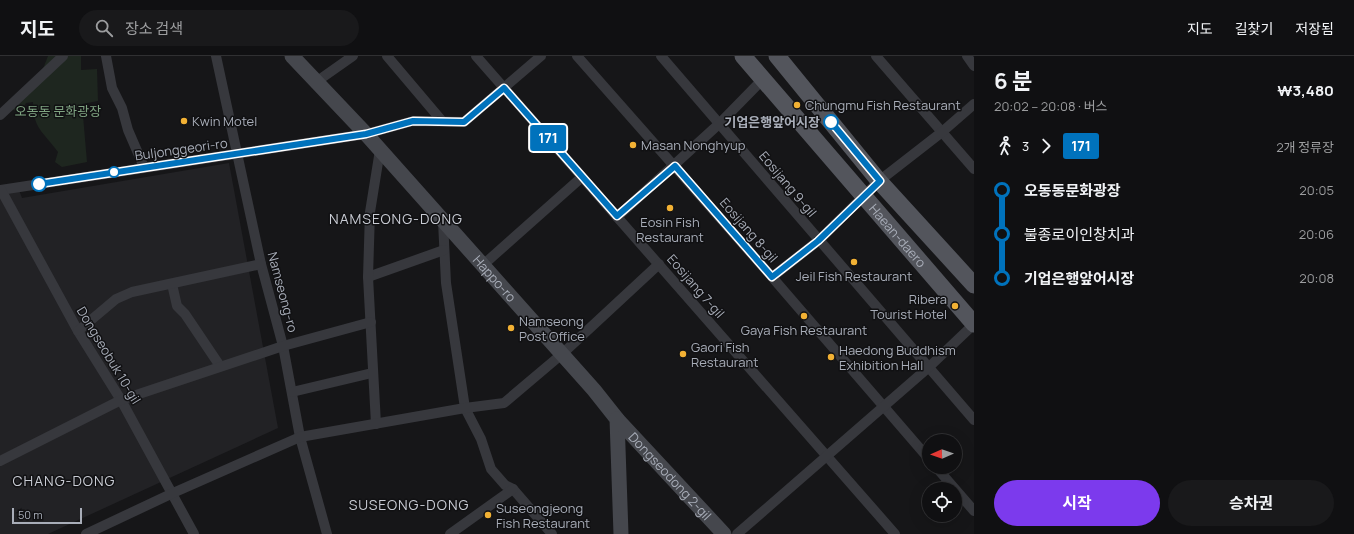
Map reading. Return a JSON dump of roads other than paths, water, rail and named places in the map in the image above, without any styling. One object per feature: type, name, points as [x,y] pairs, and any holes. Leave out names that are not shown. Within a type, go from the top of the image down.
[{"type":"main road","name":"Happo-ro","points":[[292,56],[366,134],[443,220],[594,390],[617,419]]},
{"type":"main road","name":"Haean-daero","points":[[743,56],[974,324]]},
{"type":"main road","name":"Haean-daero","points":[[783,58],[880,181],[974,285]]},
{"type":"main road","points":[[617,419],[621,534]]},
{"type":"main road","name":"Dongseodong 2-gil","points":[[617,419],[724,534]]},
{"type":"street","points":[[0,115],[63,56]]},
{"type":"street","points":[[106,56],[112,88],[122,108],[128,130],[144,167]]},
{"type":"street","name":"Namseong-ro","points":[[216,56],[261,264],[284,346],[300,437],[327,534]]},
{"type":"street","points":[[316,82],[353,56]]},
{"type":"street","points":[[387,56],[442,121]]},
{"type":"street","name":"Eosijang 7-gil","points":[[476,56],[895,534]]},
{"type":"street","name":"Buljonggeori-ro","points":[[1,190],[366,134],[413,121],[464,122],[541,56]]},
{"type":"street","name":"Eosijang 8-gil","points":[[578,56],[922,451]]},
{"type":"street","name":"Eosijang 9-gil","points":[[661,56],[818,241],[974,420]]},
{"type":"street","points":[[876,56],[974,169]]},
{"type":"street","points":[[967,56],[974,66]]},
{"type":"street","points":[[617,216],[675,166],[720,124],[763,79]]},
{"type":"street","points":[[772,277],[818,241],[880,181],[942,132],[974,104]]},
{"type":"street","points":[[376,424],[372,373],[368,277],[370,212],[380,150]]},
{"type":"street","points":[[483,265],[582,177]]},
{"type":"street","name":"Dongseobuk 10-gil","points":[[1,190],[78,331],[121,400],[194,534]]},
{"type":"street","points":[[443,220],[446,284],[465,408],[481,439],[491,469],[505,485],[513,489],[552,534]]},
{"type":"street","points":[[368,277],[444,250]]},
{"type":"street","points":[[78,331],[116,299],[132,292],[261,264]]},
{"type":"street","points":[[86,534],[173,493],[300,437],[465,408],[504,403],[562,354],[659,264]]},
{"type":"street","points":[[172,284],[177,306],[185,314],[220,366]]},
{"type":"street","points":[[0,461],[121,400],[220,366],[370,322]]},
{"type":"street","points":[[737,534],[929,367],[974,324]]},
{"type":"street","points":[[292,392],[372,373]]},
{"type":"street","points":[[942,474],[974,511]]},
{"type":"street","points":[[450,534],[513,489]]},
{"type":"place","name":"Chungmu Fish Restaurant","points":[[797,105]]},
{"type":"place","name":"Kwin Motel","points":[[184,121]]},
{"type":"place","name":"기업은행앞어시장","points":[[831,122]]},
{"type":"place","name":"Masan Nonghyup","points":[[633,145]]},
{"type":"place","name":"Eosin Fish Restaurant","points":[[670,208]]},
{"type":"place","name":"Jeil Fish Restaurant","points":[[854,262]]},
{"type":"place","name":"Ribera Tourist Hotel","points":[[955,306]]},
{"type":"place","name":"Gaya Fish Restaurant","points":[[804,316]]},
{"type":"place","name":"Namseong Post Office","points":[[511,328]]},
{"type":"place","name":"Gaori Fish Restaurant","points":[[683,354]]},
{"type":"place","name":"Haedong Buddhism Exhibition Hall","points":[[831,357]]},
{"type":"place","name":"Suseongjeong Fish Restaurant","points":[[488,515]]},
{"type":"district","name":"NAMSEONG-DONG","points":[[396,219]]},
{"type":"district","name":"CHANG-DONG","points":[[64,481]]},
{"type":"district","name":"SUSEONG-DONG","points":[[409,505]]},
{"type":"park label","name":"오동동 문화광장","points":[[58,111]]}]
